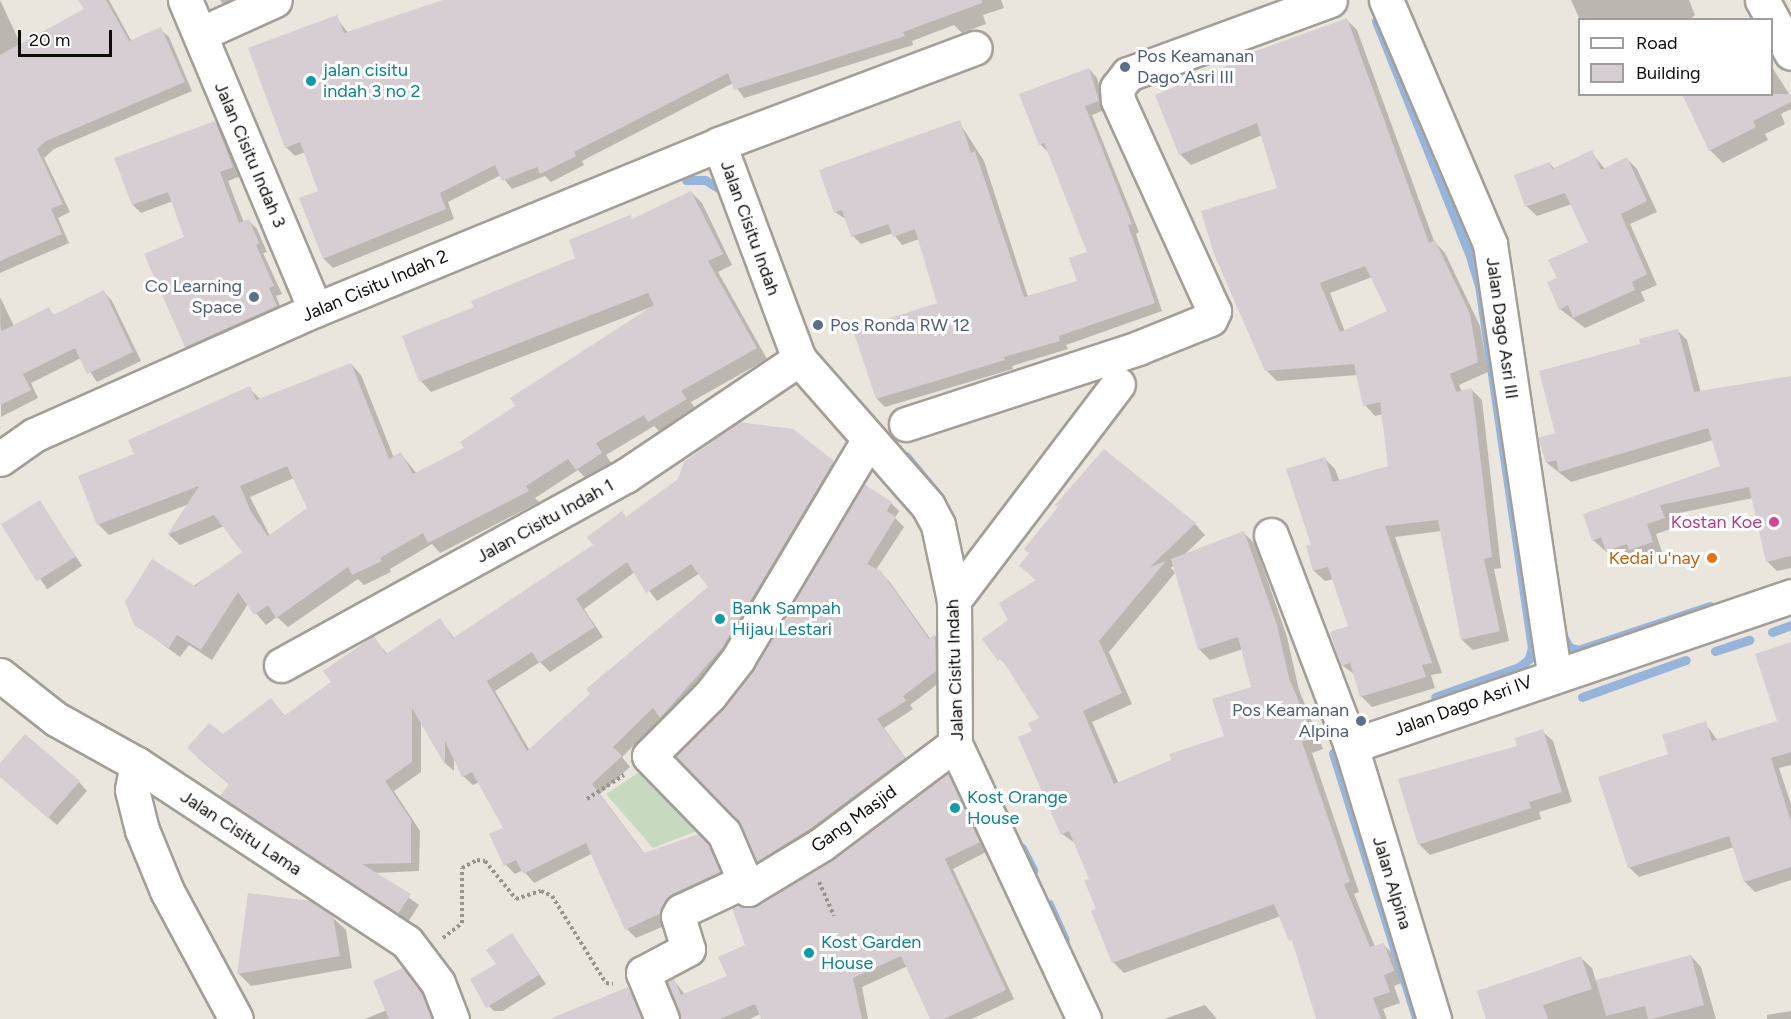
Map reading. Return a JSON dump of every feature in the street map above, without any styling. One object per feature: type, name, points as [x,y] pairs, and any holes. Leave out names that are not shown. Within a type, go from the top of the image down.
[{"type":"street","name":"Jalan Cisitu Indah 3","points":[[185,0],[315,310]]},
{"type":"street","points":[[200,34],[275,0]]},
{"type":"street","points":[[906,424],[1138,348],[1210,320],[1214,311],[1118,100],[1117,88],[1128,74],[1330,0]]},
{"type":"street","name":"Jalan Dago Asri III","points":[[1386,0],[1490,244],[1554,674]]},
{"type":"street","points":[[1761,0],[1771,18]]},
{"type":"street","points":[[1773,21],[1791,53]]},
{"type":"street","name":"Jalan Cisitu Indah 2","points":[[34,435],[315,310],[719,144],[975,48]]},
{"type":"street","name":"Jalan Cisitu Indah","points":[[719,144],[799,359],[928,506],[944,547],[954,600],[955,744],[1084,1019]]},
{"type":"street","name":"Jalan Cisitu Indah 1","points":[[281,665],[625,476],[799,359]]},
{"type":"street","points":[[954,600],[1119,384]]},
{"type":"street","points":[[0,438],[34,435]]},
{"type":"street","points":[[0,459],[34,435]]},
{"type":"street","points":[[747,885],[724,833],[649,756],[710,695],[738,658],[869,439]]},
{"type":"street","points":[[1271,535],[1351,746]]},
{"type":"street","name":"Jalan Dago Asri IV","points":[[1351,746],[1554,674],[1791,596]]},
{"type":"street","name":"Jalan Cisitu Lama","points":[[0,675],[56,719],[136,764],[407,942],[438,983],[452,1019]]},
{"type":"street","name":"Gang Masjid","points":[[643,973],[688,949],[678,916],[681,911],[747,885],[822,844],[955,744]]},
{"type":"street","name":"Jalan Alpina","points":[[1351,746],[1434,1019]]},
{"type":"street","points":[[136,764],[132,790],[142,830],[167,891],[236,1019]]},
{"type":"street","points":[[643,973],[662,1019]]},
{"type":"path","points":[[587,800],[649,756]]},
{"type":"path","points":[[418,956],[462,923],[460,879],[462,868],[477,860],[491,865],[516,900],[527,899],[541,891],[552,896],[606,983],[643,973]]},
{"type":"green space","points":[[650,765],[712,825],[653,848],[606,794]]},
{"type":"building","points":[[78,0],[106,0],[129,41],[161,27],[185,82],[46,141],[37,149],[63,204],[51,209],[62,234],[0,261],[0,55],[84,9]]},
{"type":"building","points":[[443,0],[982,0],[982,3],[903,32],[905,36],[734,90],[728,73],[574,152],[576,156],[540,174],[537,167],[502,181],[495,165],[440,193],[446,209],[323,259],[299,198],[318,191],[300,142],[285,148],[248,48],[337,15],[344,33]]},
{"type":"building","points":[[1347,18],[1429,243],[1435,240],[1470,314],[1478,362],[1450,374],[1456,392],[1472,388],[1492,557],[1484,559],[1500,631],[1461,640],[1438,520],[1385,526],[1432,663],[1422,665],[1426,677],[1360,697],[1350,663],[1341,666],[1330,632],[1348,626],[1328,567],[1313,571],[1306,546],[1311,545],[1286,469],[1325,457],[1333,482],[1388,466],[1380,402],[1363,406],[1354,364],[1265,371],[1214,254],[1201,211],[1277,188],[1257,123],[1179,155],[1155,95],[1249,57],[1248,54]],"holes":[[[1365,266],[1387,311],[1340,332],[1320,283]]]},
{"type":"building","points":[[1089,68],[1099,101],[1085,106],[1132,224],[1128,225],[1155,303],[1059,336],[1060,341],[1004,357],[1005,360],[876,399],[853,330],[937,303],[915,229],[893,237],[888,224],[851,237],[842,210],[834,213],[819,170],[960,120],[971,153],[975,151],[1024,297],[1077,281],[1069,258],[1087,252],[1044,143],[1039,145],[1019,94]]},
{"type":"building","points":[[1791,94],[1791,102],[1753,121],[1756,127],[1709,151],[1683,96]]},
{"type":"building","points":[[215,121],[233,167],[220,172],[239,223],[249,219],[259,243],[256,245],[274,286],[269,288],[277,306],[185,347],[144,254],[184,237],[168,192],[132,205],[114,158]]},
{"type":"building","points":[[1592,150],[1601,170],[1627,157],[1647,201],[1621,214],[1647,274],[1632,282],[1635,290],[1573,318],[1568,305],[1559,310],[1547,282],[1557,278],[1548,260],[1588,242],[1565,193],[1525,207],[1514,175],[1550,162],[1552,169]]},
{"type":"building","points":[[691,191],[723,254],[708,261],[757,348],[681,391],[687,399],[648,422],[644,415],[596,443],[602,453],[576,470],[568,459],[526,486],[529,491],[428,543],[423,533],[380,558],[382,561],[352,575],[348,567],[276,618],[268,605],[254,615],[238,592],[201,650],[177,635],[169,648],[134,625],[125,602],[152,559],[195,586],[242,552],[214,515],[167,535],[199,486],[97,525],[78,476],[134,454],[128,440],[250,386],[256,400],[351,363],[389,459],[401,452],[413,474],[464,448],[460,442],[515,406],[510,398],[654,305],[648,293],[419,382],[402,336],[474,307],[471,301],[575,258],[569,240],[630,215],[632,219]],"holes":[[[287,466],[307,508],[268,536],[251,512],[240,486]]]},
{"type":"building","points":[[104,290],[133,352],[87,374],[75,348],[23,374],[31,390],[0,405],[0,326],[2,331],[49,307],[53,315]]},
{"type":"building","points":[[1678,329],[1694,392],[1791,376],[1791,556],[1766,562],[1749,487],[1660,505],[1665,518],[1647,524],[1653,542],[1629,550],[1627,544],[1606,551],[1601,537],[1592,541],[1583,514],[1720,466],[1708,428],[1559,472],[1556,460],[1546,463],[1538,438],[1555,433],[1539,371],[1640,344],[1639,339]]},
{"type":"building","points":[[739,422],[793,429],[834,461],[722,648],[660,718],[653,708],[613,747],[622,756],[592,784],[644,853],[699,834],[708,844],[720,872],[672,894],[659,914],[625,930],[586,843],[523,874],[516,860],[504,866],[489,834],[503,828],[472,772],[462,777],[445,741],[445,765],[412,708],[412,762],[385,781],[411,820],[411,863],[362,864],[411,894],[398,914],[220,796],[229,784],[187,748],[209,723],[223,734],[271,698],[284,716],[331,682],[323,671],[374,636],[386,654],[440,618],[453,638],[593,545],[587,537],[622,511],[626,517],[678,479],[684,462]],"holes":[[[627,562],[646,593],[691,564],[708,587],[586,689],[590,694],[527,751],[487,681],[532,652],[539,663],[595,627],[576,599]]]},
{"type":"building","points":[[1104,449],[1196,523],[1150,567],[1166,561],[1099,641],[1122,693],[1083,711],[1114,784],[1171,760],[1169,754],[1224,736],[1212,699],[1251,687],[1238,637],[1198,650],[1171,559],[1244,531],[1277,625],[1289,678],[1314,738],[1302,742],[1350,882],[1344,884],[1370,947],[1384,943],[1394,971],[1384,975],[1390,992],[1373,998],[1381,1019],[1316,1019],[1292,940],[1289,941],[1274,904],[1112,963],[1091,911],[1096,909],[1084,880],[1089,879],[1069,831],[1061,835],[1018,737],[1032,731],[1028,723],[1039,718],[1001,658],[998,661],[982,639],[1008,620],[999,603],[1036,580],[1019,566],[1029,553],[1024,549],[1058,507],[1055,505]]},
{"type":"building","points":[[864,484],[892,502],[887,511],[896,517],[867,564],[881,571],[929,639],[935,634],[936,671],[903,696],[906,701],[877,719],[905,758],[811,828],[757,862],[738,820],[675,756],[723,708],[753,671]]},
{"type":"building","points":[[40,500],[76,557],[36,581],[1,524]]},
{"type":"building","points":[[1791,642],[1791,752],[1771,758],[1791,822],[1791,867],[1744,882],[1729,836],[1628,868],[1598,777],[1668,754],[1662,735],[1706,721],[1712,741],[1777,721],[1755,654]]},
{"type":"building","points":[[1543,729],[1562,792],[1529,802],[1531,808],[1418,845],[1398,779],[1517,746],[1515,738]]},
{"type":"building","points":[[25,734],[80,781],[48,818],[0,777],[0,763]]},
{"type":"building","points":[[948,773],[980,842],[945,859],[1006,990],[944,1019],[930,1019],[901,956],[853,978],[862,1019],[761,1019],[755,1004],[720,1019],[680,1019],[667,982],[674,978],[681,995],[727,976],[718,957],[745,945],[732,908],[758,905],[832,860]]},
{"type":"building","points":[[248,893],[311,901],[333,916],[340,956],[237,974]]},
{"type":"building","points":[[512,933],[539,975],[486,1008],[470,979],[496,964],[486,950]]},
{"type":"building","points":[[1691,955],[1704,1005],[1652,1019],[1648,1019],[1645,1006],[1606,1016],[1596,980]]},
{"type":"building","points":[[1581,956],[1592,989],[1543,1005],[1548,1019],[1486,1019],[1477,991]]},
{"type":"building","points":[[403,968],[421,992],[432,1019],[389,1019],[373,981]]},
{"type":"building","points":[[628,987],[642,1019],[552,1019],[552,1018]]},
{"type":"waterway","points":[[1376,21],[1469,253],[1479,285],[1532,647],[1529,659],[1519,667],[1435,697]]},
{"type":"waterway","points":[[686,180],[705,180],[725,192]]},
{"type":"waterway","points":[[906,456],[939,496]]},
{"type":"waterway","points":[[1562,634],[1569,647],[1578,650],[1710,606]]},
{"type":"waterway","points":[[1772,632],[1791,625]]},
{"type":"waterway","points":[[1715,651],[1749,640]]},
{"type":"waterway","points":[[1582,697],[1686,660]]},
{"type":"waterway","points":[[1333,753],[1416,1018]]},
{"type":"waterway","points":[[1022,848],[1033,870]]},
{"type":"waterway","points":[[1049,904],[1065,940]]},
{"type":"place","name":"Pos Keamanan Dago Asri III","points":[[1125,67]]},
{"type":"place","name":"jalan cisitu indah 3 no 2","points":[[311,81]]},
{"type":"place","name":"Co Learning Space","points":[[254,297]]},
{"type":"place","name":"Pos Ronda RW 12","points":[[818,325]]},
{"type":"place","name":"Kostan Koe","points":[[1774,522]]},
{"type":"place","name":"Kedai u'nay","points":[[1712,558]]},
{"type":"place","name":"Bank Sampah Hijau Lestari","points":[[720,619]]},
{"type":"place","name":"Pos Keamanan Alpina","points":[[1361,721]]},
{"type":"place","name":"Kost Orange House","points":[[955,808]]},
{"type":"place","name":"Kost Garden House","points":[[809,953]]}]
